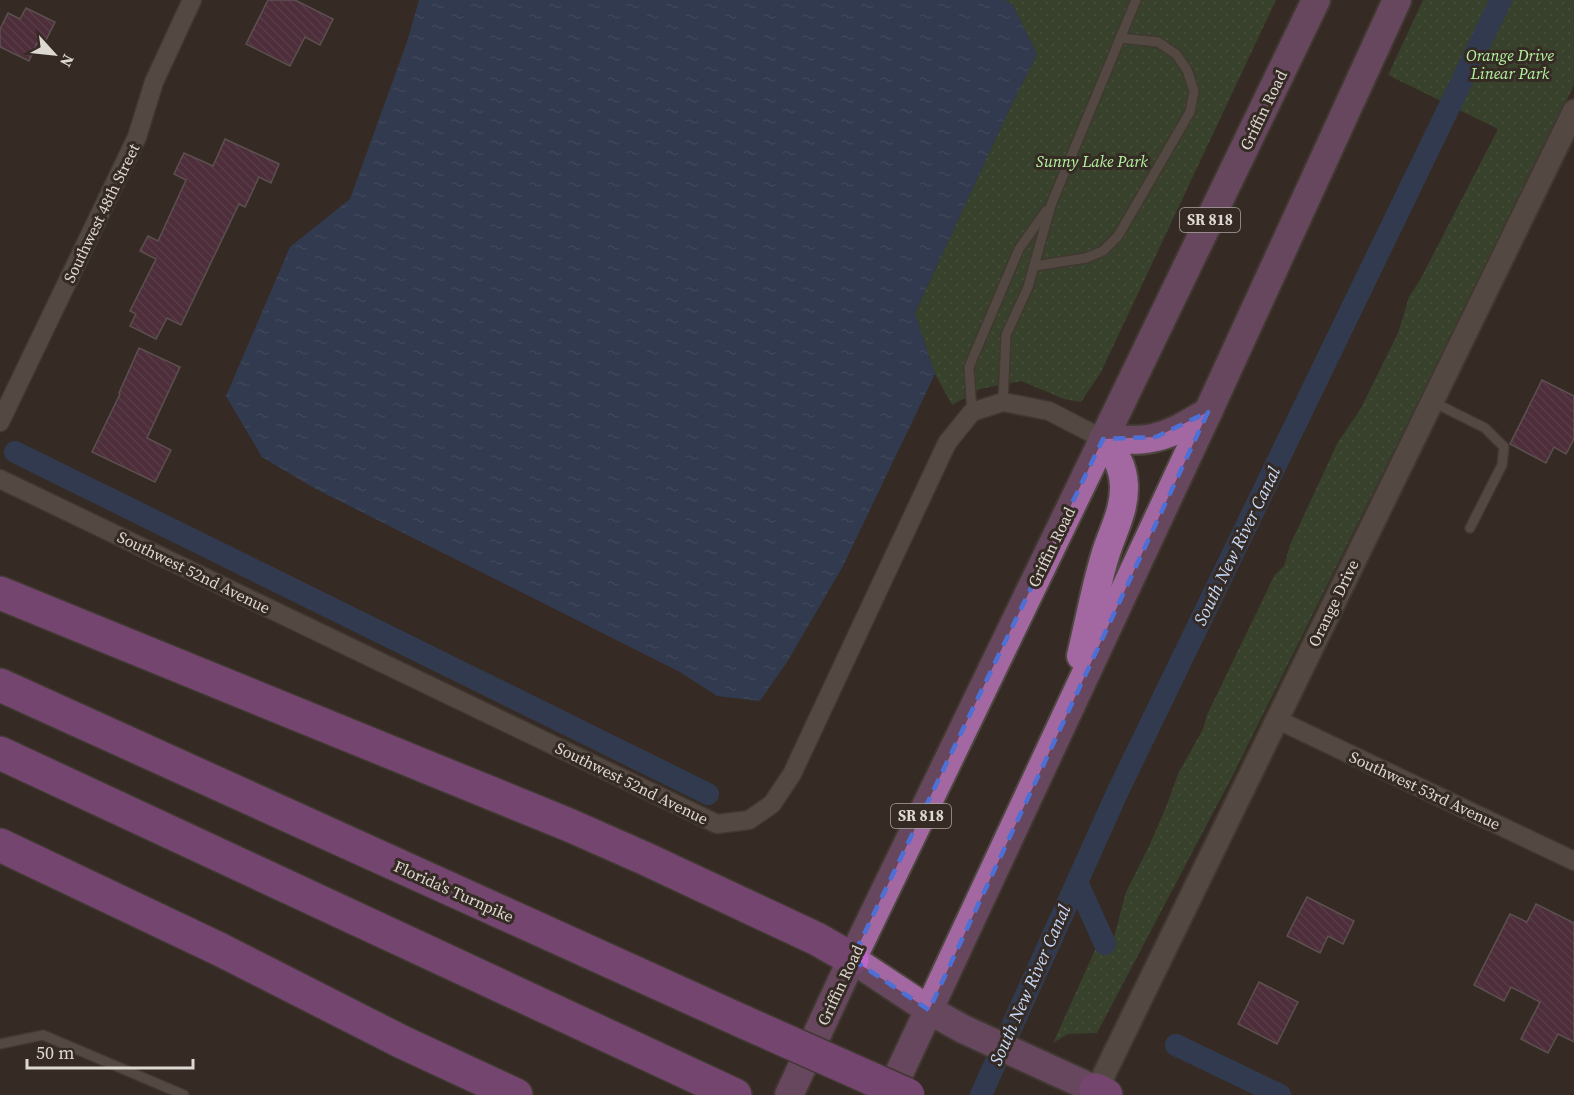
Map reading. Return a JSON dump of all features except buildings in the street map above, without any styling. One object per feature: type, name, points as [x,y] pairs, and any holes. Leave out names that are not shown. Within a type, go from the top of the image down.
[{"type":"highway","points":[[0,593],[569,825],[818,939],[852,959]]},
{"type":"highway","name":"Florida's Turnpike","points":[[0,685],[908,1095]]},
{"type":"highway","points":[[0,753],[735,1095]]},
{"type":"highway","points":[[0,845],[219,949],[402,1042],[516,1095]]},
{"type":"main road","name":"Griffin Road","points":[[789,1095],[852,959],[1316,0]]},
{"type":"main road","points":[[889,1095],[1208,412],[1397,0]]},
{"type":"main road","points":[[1103,439],[1156,438],[1208,412]]},
{"type":"main road","points":[[1068,713],[1105,555],[1124,500],[1124,484],[1117,457],[1103,439]]},
{"type":"main road","points":[[852,959],[929,1010],[963,1029],[1098,1093]]},
{"type":"street","name":"Southwest 48th Street","points":[[0,422],[137,137],[154,81],[192,0]]},
{"type":"street","name":"Orange Drive","points":[[1098,1093],[1276,719],[1572,118]]},
{"type":"street","points":[[972,412],[1003,402],[1049,411],[1103,439]]},
{"type":"street","name":"Southwest 52nd Avenue","points":[[0,479],[717,824],[749,820],[757,815],[772,804],[792,774],[946,443],[972,412]]},
{"type":"street","name":"Southwest 53rd Avenue","points":[[1276,719],[1574,861]]},
{"type":"lane","points":[[1003,402],[1006,335],[1028,287],[1051,204],[1136,0]]},
{"type":"lane","points":[[1034,266],[1086,258],[1104,251],[1118,236],[1190,112],[1194,91],[1187,70],[1176,54],[1158,42],[1120,38]]},
{"type":"lane","points":[[972,412],[969,368],[1019,249],[1051,204]]},
{"type":"lane","points":[[1433,402],[1485,428],[1504,447],[1502,465],[1470,528]]},
{"type":"lane","points":[[0,1044],[43,1035],[184,1095]]},
{"type":"highlighted area","points":[[1208,412],[929,1010],[852,959],[1103,439],[1156,437]]},
{"type":"green space","name":"Sunny Lake Park","points":[[1005,0],[1276,0],[1101,372],[1081,402],[1064,399],[1021,381],[980,389],[952,405],[935,374],[915,313],[1037,54],[1012,4]]},
{"type":"green space","name":"Orange Drive Linear Park","points":[[1423,0],[1574,0],[1574,85],[1233,775],[1097,1033],[1068,1034],[1053,1043],[1096,948],[1113,941],[1126,892],[1150,844],[1178,774],[1203,729],[1207,715],[1274,576],[1284,566],[1290,545],[1338,442],[1360,410],[1398,333],[1409,297],[1498,129],[1388,75]]},
{"type":"water","points":[[419,0],[1005,0],[1012,4],[1037,54],[915,313],[935,374],[843,566],[787,662],[760,701],[717,696],[680,672],[314,488],[262,457],[226,396],[290,247],[350,199],[407,42]]},
{"type":"waterway","name":"South New River Canal","points":[[981,1095],[1118,791],[1501,0]]},
{"type":"waterway","points":[[15,452],[708,794]]},
{"type":"waterway","points":[[1077,882],[1105,944]]},
{"type":"waterway","points":[[1176,1045],[1280,1095]]}]
